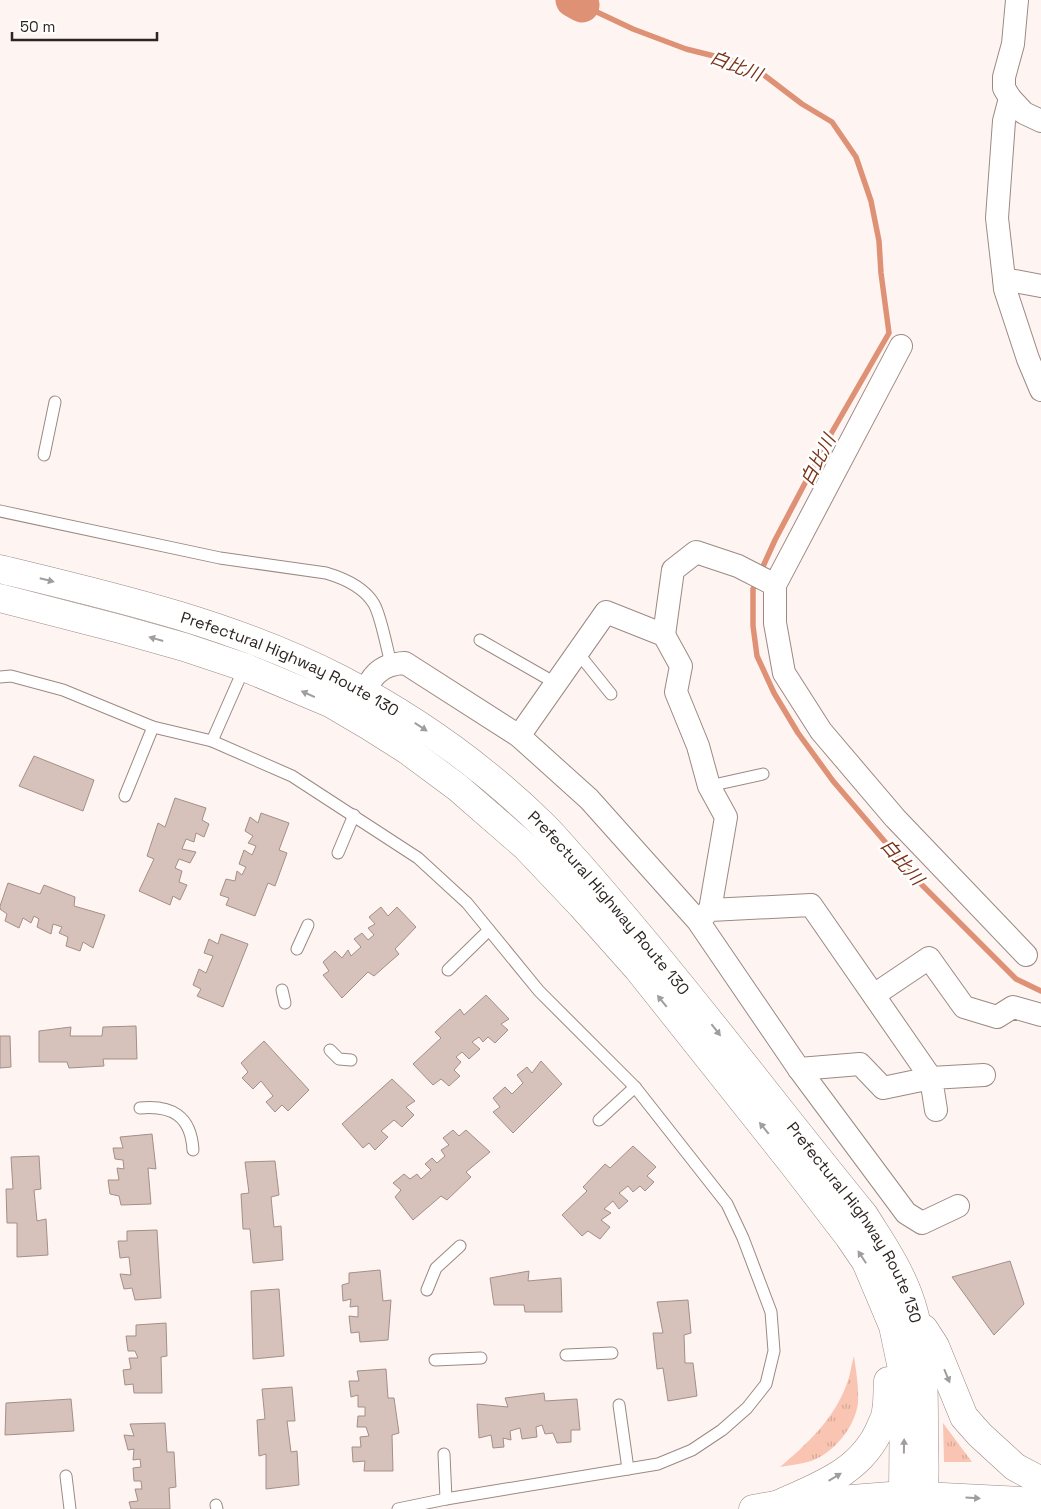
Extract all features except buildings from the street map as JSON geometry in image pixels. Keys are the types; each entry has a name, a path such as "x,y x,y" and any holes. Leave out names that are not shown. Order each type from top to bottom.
{"main road":[{"name":"Prefectural Highway Route 130","path":"0,569 128,600 192,618 407,750 457,787 526,848 581,905 638,970 799,1171 866,1262 893,1326 904,1378 914,1502"},
{"name":"Prefectural Highway Route 130","path":"0,598 130,631 184,647 249,654 320,670 364,692 422,727 475,766 544,826 601,890 683,988 864,1215 903,1281 916,1318 924,1379 914,1502"},
{"path":"764,1507 821,1485 845,1471 869,1449 878,1434 886,1413 888,1370 885,1333 877,1285"},
{"path":"916,1318 935,1346 964,1417 980,1435 1015,1467 1041,1481"},
{"path":"764,1507 914,1502 1041,1502"}],"street":[{"path":"1017,0 1013,44 1004,78 1004,88 1010,98 1024,113 1041,121"},
{"path":"1010,98 1004,121 997,218 1005,289 1028,359 1041,390"},
{"path":"1004,279 1041,286"},
{"path":"901,346 773,583 775,624 784,673 821,731 895,818 1026,955"},
{"path":"704,915 726,817 709,786 698,746 676,692 681,666 664,635 673,570 696,552 738,566 773,583"},
{"path":"519,736 606,612 664,635"},
{"path":"352,716 376,673 391,664 405,663 519,736 589,799 704,915 799,1069 906,1213 922,1222 958,1206"},
{"path":"704,915 811,905 931,1078 936,1110"},
{"path":"874,995 929,958 964,1007 996,1016 1013,1007 1041,1015"},
{"path":"799,1069 860,1064 883,1088 931,1078 984,1075"}],"lane":[{"path":"44,455 55,402"},
{"path":"0,511 220,558 326,573 342,578 363,591 374,604 391,664"},
{"path":"480,640 556,684"},
{"path":"578,653 610,694"},
{"path":"212,741 249,654"},
{"path":"0,677 11,676 63,690 153,727 212,741 292,776 418,858 467,903 538,991 635,1087 727,1204 743,1238 771,1312 774,1351 766,1384 747,1408 722,1430 692,1450 658,1464 446,1499 398,1509"},
{"path":"125,796 153,727"},
{"path":"709,786 763,774"},
{"path":"338,853 354,815"},
{"path":"297,950 308,925"},
{"path":"448,970 489,930"},
{"path":"282,990 285,1003"},
{"path":"330,1050 339,1058 351,1060"},
{"path":"599,1120 635,1087"},
{"path":"140,1108 154,1107 178,1114 187,1125 192,1138 193,1150"},
{"path":"427,1290 436,1268 460,1246"},
{"path":"566,1355 612,1353"},
{"path":"435,1360 481,1358"},
{"path":"619,1405 628,1469"},
{"path":"444,1454 446,1499"},
{"path":"66,1476 70,1509"}],"green space":[{"path":"854,1356 858,1385 858,1403 853,1421 848,1430 828,1452 820,1457 807,1462 780,1467 827,1421 841,1398"},
{"path":"943,1423 972,1462 944,1462"}],"waterway":[{"name":"白比川","path":"573,0 582,5"},
{"name":"白比川","path":"582,5 633,29 686,49 734,61 764,75 802,104 832,122 856,157 871,201 879,241 889,333 832,432 775,540 760,573"},
{"name":"白比川","path":"757,581 753,589 753,626 757,656 774,693 798,733 833,781 922,885 1016,979 1041,991"}]}
